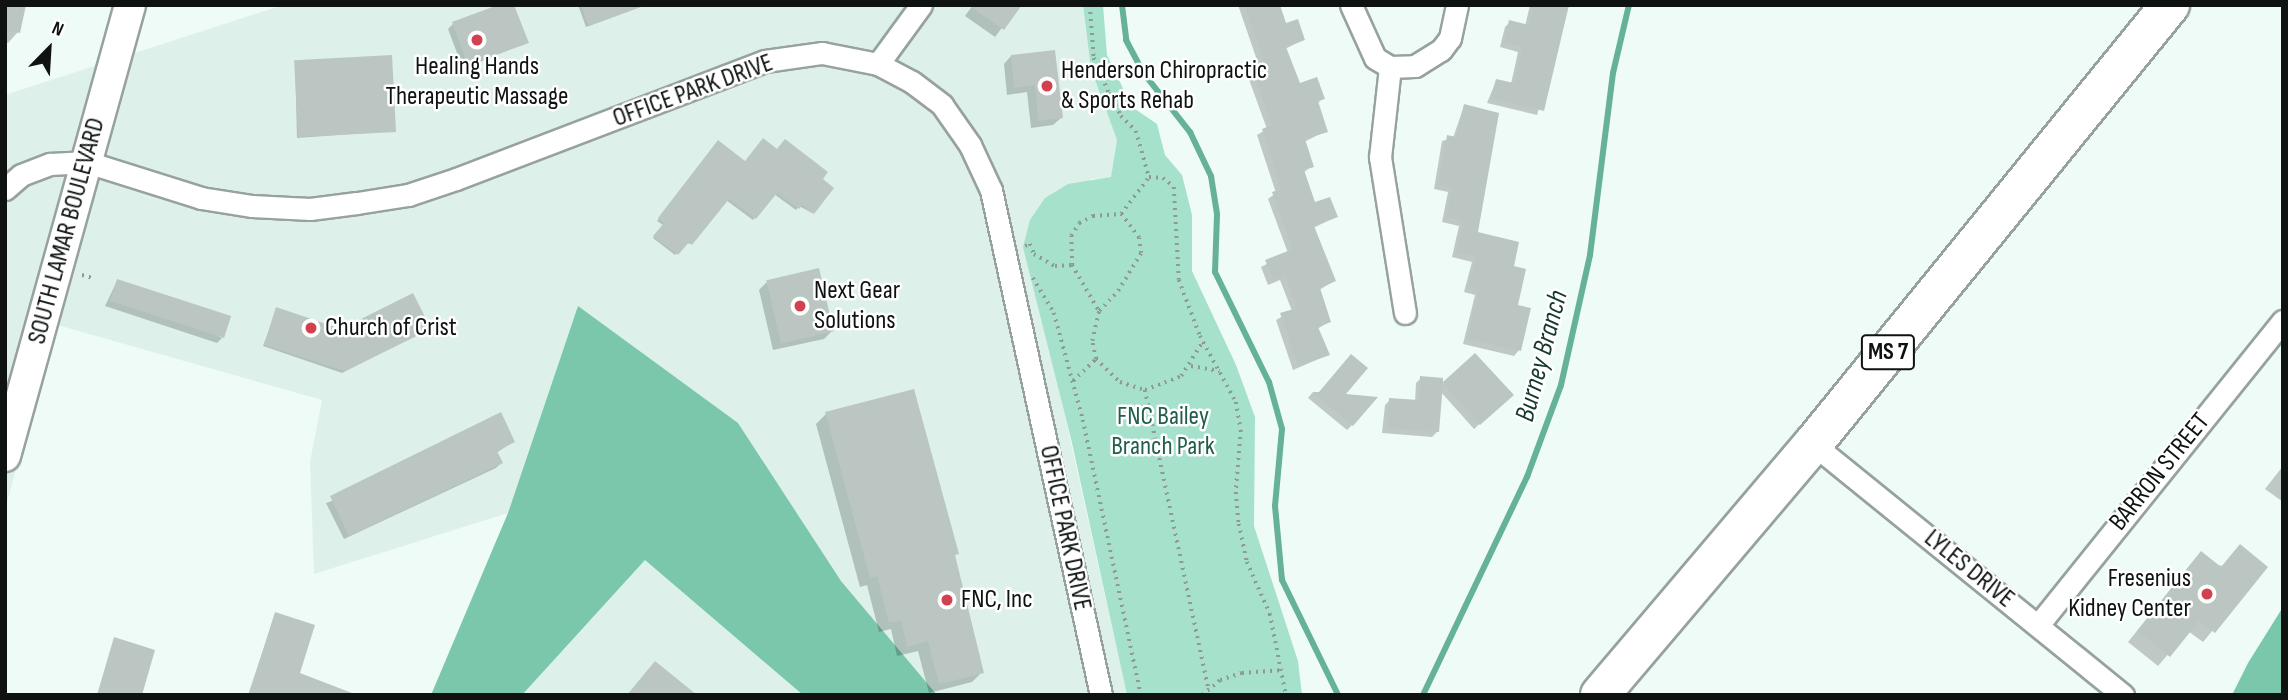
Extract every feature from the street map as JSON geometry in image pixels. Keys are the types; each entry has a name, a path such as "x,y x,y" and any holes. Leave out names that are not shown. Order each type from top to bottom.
{"highway":[{"name":"MS 7","path":"1600,695 1813,444 2170,5"}],"street":[{"name":"SOUTH LAMAR BOULEVARD","path":"5,456 130,5"},
{"path":"878,64 921,5"},
{"path":"1351,5 1374,58 1390,68 1415,66 1441,50 1450,38 1457,5"},
{"name":"OFFICE PARK DRIVE","path":"5,189 21,175 50,163 87,162 201,198 262,208 358,203 408,195 456,179 765,61 821,53 878,64 912,82 942,105 971,145 991,190 1101,695"},
{"path":"1390,68 1380,156 1405,313"},
{"name":"BARRON STREET","path":"2039,624 2283,321"},
{"name":"LYLES DRIVE","path":"1813,444 2039,624 2123,695"}],"path":[{"path":"1090,5 1094,58 1121,116 1136,131 1149,177"},
{"path":"1121,214 1149,177"},
{"path":"1149,177 1163,178 1174,187 1179,280 1203,341 1222,371 1236,402 1241,430 1236,492 1239,524 1247,562 1270,614 1286,695"},
{"path":"1099,311 1072,265 1071,236 1079,223 1093,215 1121,214"},
{"path":"1121,214 1139,238 1141,253 1113,298 1099,311 1092,341 1096,359 1120,382 1145,390 1162,386 1191,366 1203,341"},
{"path":"1026,260 1023,247 1030,244 1042,260 1072,265"},
{"path":"1030,273 1054,313 1072,382 1141,695"},
{"path":"82,275 93,278"},
{"path":"1072,382 1096,359"},
{"path":"1191,366 1222,371"},
{"path":"1145,390 1209,690"},
{"path":"1202,695 1242,673 1283,670"}],"shaded area":[{"path":"283,5 1083,5 1091,69 1117,140 1111,178 1091,179 1055,371 1127,695 937,695 841,581 578,307 508,513 314,574 310,462 322,400 54,324 5,510 5,95"},
{"path":"645,560 803,695 522,695"}],"green space":[{"name":"FNC Bailey Branch Park","path":"1083,5 1103,5 1107,55 1132,107 1157,124 1165,155 1182,175 1192,215 1192,271 1236,365 1255,417 1254,526 1298,661 1302,695 1127,695 1072,443 1023,247 1030,220 1045,198 1068,184 1111,177 1117,140 1091,69"},
{"path":"578,306 738,423 841,581 937,695 803,695 645,560 522,695 431,695 508,513"},
{"path":"2283,607 2283,695 2232,695 2248,663"}],"building":[{"path":"5,5 26,5 20,33 5,30"},
{"path":"498,5 514,5 529,43 468,65 452,22"},
{"path":"581,5 641,5 641,7 589,26"},
{"path":"968,5 1022,5 1004,30"},
{"path":"1244,5 1280,5 1286,23 1298,19 1305,40 1286,47 1300,83 1317,77 1325,99 1318,101 1328,132 1305,139 1314,167 1304,170 1315,202 1330,197 1338,217 1314,226 1336,281 1320,288 1331,322 1318,327 1330,355 1298,366 1280,313 1297,308 1285,276 1274,281 1265,260 1293,249 1272,192 1281,189 1262,129 1272,125 1251,67 1264,62"},
{"path":"1533,5 1569,5 1544,111 1491,98 1496,79 1514,83 1522,47 1504,42 1509,20 1529,25"},
{"name":"Henderson Chiropractic & Sports Rehab","path":"1055,50 1063,118 1038,121 1035,85 1014,88 1011,55"},
{"path":"392,55 396,132 298,137 294,60"},
{"path":"1464,104 1499,113 1478,232 1519,242 1514,266 1526,269 1518,305 1531,308 1521,351 1467,339 1479,290 1468,287 1476,257 1456,252 1463,221 1446,217 1452,188 1438,185 1447,135 1456,137"},
{"path":"763,138 777,149 785,139 828,172 823,179 834,188 814,214 802,205 799,209 777,193 756,219 729,199 692,245 689,242 678,255 653,236 664,223 658,218 718,140 745,161"},
{"name":"Next Gear Solutions","path":"819,268 834,331 781,343 766,280"},
{"path":"117,279 231,316 224,338 110,301"},
{"path":"413,293 431,329 345,371 264,345 276,307 341,329"},
{"path":"1475,353 1514,395 1480,425 1443,383 1439,432 1387,428 1389,398 1419,400 1420,376 1443,378 1443,382"},
{"path":"1351,354 1368,368 1346,394 1378,397 1353,426 1312,392 1319,392"},
{"path":"914,389 959,554 955,555 984,673 939,684 928,641 907,647 901,620 889,623 877,576 870,578 825,412"},
{"path":"501,412 515,442 497,451 503,463 349,536 330,496"},
{"name":"Fresenius Kidney Center","path":"2240,544 2268,567 2215,633 2199,621 2170,657 2137,631 2201,551 2221,567"},
{"path":"275,612 315,625 300,673 357,695 249,695"},
{"path":"114,637 155,650 142,695 97,695"},
{"path":"655,661 697,695 627,695"}],"waterway":[{"path":"1122,5 1126,40 1145,75 1190,132 1211,176 1217,215 1215,272 1269,382 1282,429 1275,506 1282,580 1338,695"},
{"name":"Burney Branch","path":"1423,695 1527,477 1561,385 1590,255 1613,73 1629,5"}],"place":[{"name":"Healing Hands Therapeutic Massage","path":"477,40"},
{"name":"Henderson Chiropractic & Sports Rehab","path":"1047,86"},
{"name":"Next Gear Solutions","path":"800,306"},
{"name":"Church of Crist","path":"311,328"},
{"name":"Fresenius Kidney Center","path":"2207,594"},
{"name":"FNC, Inc","path":"947,600"}]}
